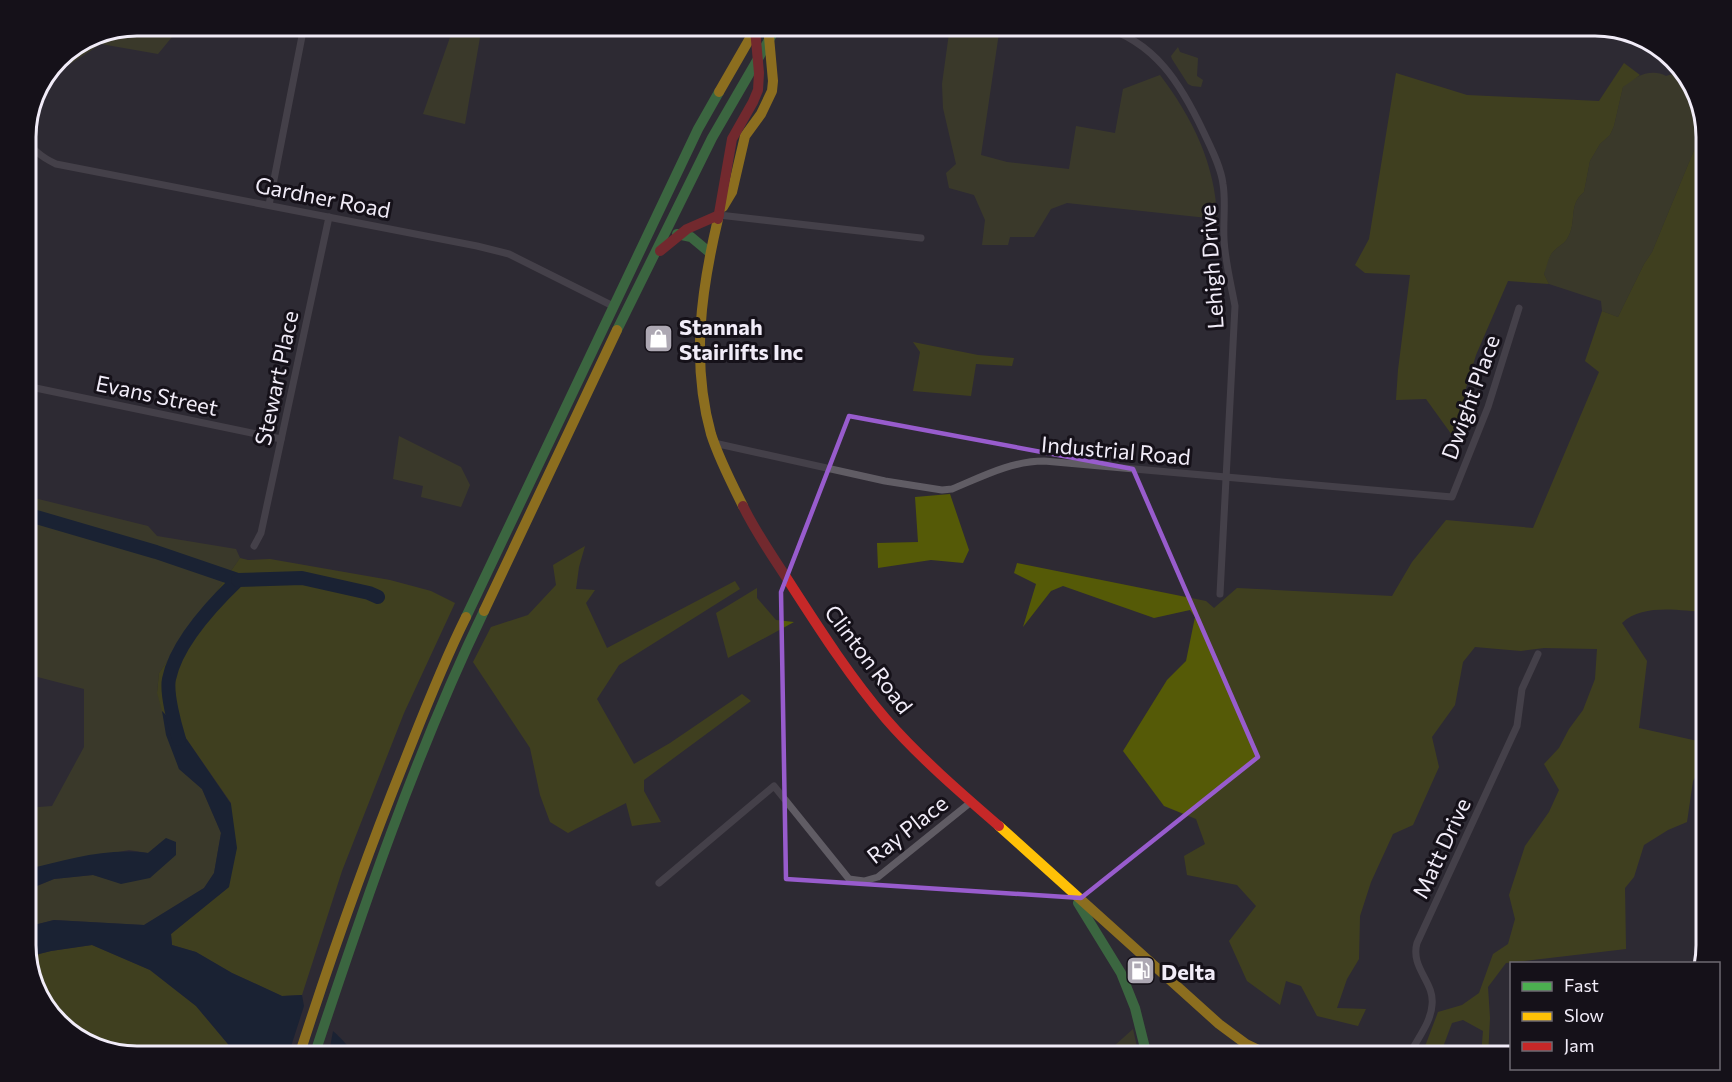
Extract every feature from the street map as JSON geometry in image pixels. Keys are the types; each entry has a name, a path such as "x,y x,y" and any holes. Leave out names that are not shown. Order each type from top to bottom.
{"main road":[{"path":"302,1046 370,848 444,664 698,129 750,36"},
{"path":"719,215 732,139 736,128 755,99 759,87 756,36"},
{"path":"318,1046 366,900 434,722 468,644 638,286 712,138 769,38"},
{"path":"638,286 660,251 677,234 700,220 719,215 732,192 745,136 765,107 772,91 769,38"},
{"name":"Clinton Road","path":"719,215 709,252 701,320 699,369 714,443 732,486 751,522 858,684 887,720 971,802 1219,1024 1250,1046"},
{"path":"677,234 691,237 709,252"},
{"path":"1074,894 1116,962 1135,1008 1144,1046"},
{"path":"1116,962 1115,951 1125,939"}],"street":[{"path":"269,205 302,36"},
{"name":"Lehigh Drive","path":"1124,36 1138,42 1155,56 1178,81 1208,141 1223,182 1223,238 1235,306 1220,594"},
{"name":"Gardner Road","path":"36,150 46,160 56,164 509,254 613,306"},
{"path":"719,215 921,238"},
{"name":"Stewart Place","path":"254,546 261,533 329,217"},
{"name":"Dwight Place","path":"1452,497 1488,406 1519,308"},
{"name":"Evans Street","path":"36,388 281,439"},
{"name":"Industrial Road","path":"714,443 885,482 942,490 952,489 1009,466 1030,461 1452,497"},
{"name":"Matt Drive","path":"1414,1046 1429,1018 1432,1005 1430,990 1415,956 1417,943 1517,726 1522,689 1538,654"},
{"name":"Ray Place","path":"659,883 774,786 849,879 864,881 878,878 971,802"}],"highlighted area":[{"path":"849,416 1133,469 1258,757 1081,898 786,879 781,592"}],"green space":[{"path":"137,36 173,36 158,54 101,44 64,68 86,50 105,41"},
{"path":"450,36 480,36 465,124 423,114"},
{"path":"949,36 999,36 981,155 1007,162 1069,169 1076,126 1115,133 1123,89 1160,75 1172,91 1200,142 1212,180 1217,219 1067,203 1051,209 1034,237 1010,237 1008,245 982,245 985,220 974,195 949,188 946,173 956,164 943,108 942,84"},
{"path":"1178,47 1180,52 1198,58 1197,76 1203,80 1201,87 1188,84 1172,59 1171,56"},
{"path":"1655,73 1666,76 1674,74 1686,92 1694,117 1696,145 1652,252 1618,317 1602,311 1601,301 1549,284 1544,274 1551,254 1566,241 1570,233 1574,209 1584,192 1590,161 1600,144 1610,135 1623,87 1643,74"},
{"path":"399,436 461,467 470,485 461,507 421,497 423,486 393,479"},
{"path":"36,498 148,526 157,536 236,549 240,558 159,673 157,692 179,769 202,789 221,833 214,873 204,888 144,925 54,920 36,924 36,886 54,879 93,875 121,883 166,838 148,853 129,850 36,867 36,807 52,806 84,747 84,689 36,677"},
{"path":"1133,1029 1137,1046 1114,1046"}],"shaded area":[{"path":"1624,63 1640,75 1623,87 1610,135 1600,144 1590,161 1584,192 1574,209 1570,233 1566,241 1551,254 1544,274 1549,284 1508,281 1476,355 1466,388 1457,442 1426,399 1396,400 1410,275 1365,273 1355,265 1369,239 1396,73 1467,95 1599,101"},
{"path":"1696,145 1696,611 1651,610 1622,623 1647,661 1639,728 1696,741 1696,776 1693,781 1687,822 1668,830 1644,845 1634,877 1625,888 1626,949 1506,963 1488,987 1489,1046 1482,1046 1483,1031 1463,1020 1452,1023 1443,1046 1425,1046 1438,1012 1462,1005 1479,993 1493,954 1508,944 1515,919 1509,895 1525,846 1549,812 1559,790 1544,764 1559,748 1583,710 1595,679 1597,649 1544,648 1521,651 1475,647 1463,662 1455,705 1432,737 1439,767 1413,825 1393,834 1371,882 1360,916 1359,959 1347,979 1337,1008 1366,1009 1358,1026 1317,1016 1301,986 1286,981 1280,1005 1247,981 1229,941 1256,906 1237,885 1187,875 1184,856 1205,844 1196,819 1164,806 1123,751 1167,680 1186,661 1195,617 1190,610 1154,618 1063,586 1051,591 1023,627 1036,584 1014,573 1017,563 1206,601 1214,608 1237,588 1392,596 1412,562 1446,520 1533,528 1599,372 1585,361 1602,311 1618,317 1652,252"},
{"path":"913,342 978,355 1014,358 1012,366 976,364 971,396 913,391 920,352"},
{"path":"950,494 969,550 963,563 931,560 878,568 877,543 918,542 915,497"},
{"path":"585,546 576,589 595,590 586,603 607,648 735,581 740,589 619,665 597,699 634,764 670,743 742,694 751,701 644,780 644,791 661,822 632,826 626,803 568,833 550,822 540,795 530,748 473,662 491,627 528,615 556,585 553,565"},
{"path":"240,558 270,559 390,580 431,591 455,603 404,713 342,871 302,995 282,996 232,973 196,952 172,945 171,934 229,887 231,803 181,731 162,711 157,693 159,673"},
{"path":"757,588 757,598 776,620 794,622 728,658 716,613"},
{"path":"92,945 150,970 196,1006 230,1046 137,1046 117,1044 92,1036 61,1012 44,984 36,955"}],"water":[{"path":"162,711 181,731 231,804 237,848 229,887 171,934 172,945 196,952 232,973 282,996 302,995 304,1006 291,1046 230,1046 196,1006 150,970 92,945 36,955 36,924 54,920 144,925 204,888 214,873 221,833 202,789 179,769 166,735"},
{"path":"166,838 176,842 176,855 150,878 121,884 93,875 54,879 36,886 36,867 102,853 148,853"},
{"path":"333,1031 348,1046 330,1046"}],"waterway":[{"path":"36,517 156,552 238,580 197,625 179,652 173,666 168,685 171,709 179,739"},
{"path":"238,580 302,578 378,597"}],"traffic: fast":[{"path":"617,330 712,138 771,36"},
{"path":"466,617 698,129 719,92"},
{"path":"677,234 691,237 709,252"},
{"path":"317,1046 413,775 484,611"},
{"path":"1078,903 1121,973 1135,1008 1144,1046"}],"traffic: slow":[{"path":"719,92 751,36"},
{"path":"723,207 732,192 745,136 761,114 772,91 769,36"},
{"path":"718,219 703,300 701,380 711,434 721,461 743,506"},
{"path":"484,611 617,330"},
{"path":"302,1046 376,833 434,688 466,617"},
{"path":"999,826 1219,1024 1250,1046"}],"traffic: jam":[{"path":"718,219 732,139 758,90 756,36"},
{"path":"660,251 687,229 719,215"},
{"path":"743,506 760,538 815,622 873,703 926,761 999,826"}],"place":[{"name":"Stannah Stairlifts Inc","path":"658,339"},
{"name":"Delta","path":"1140,971"}]}
